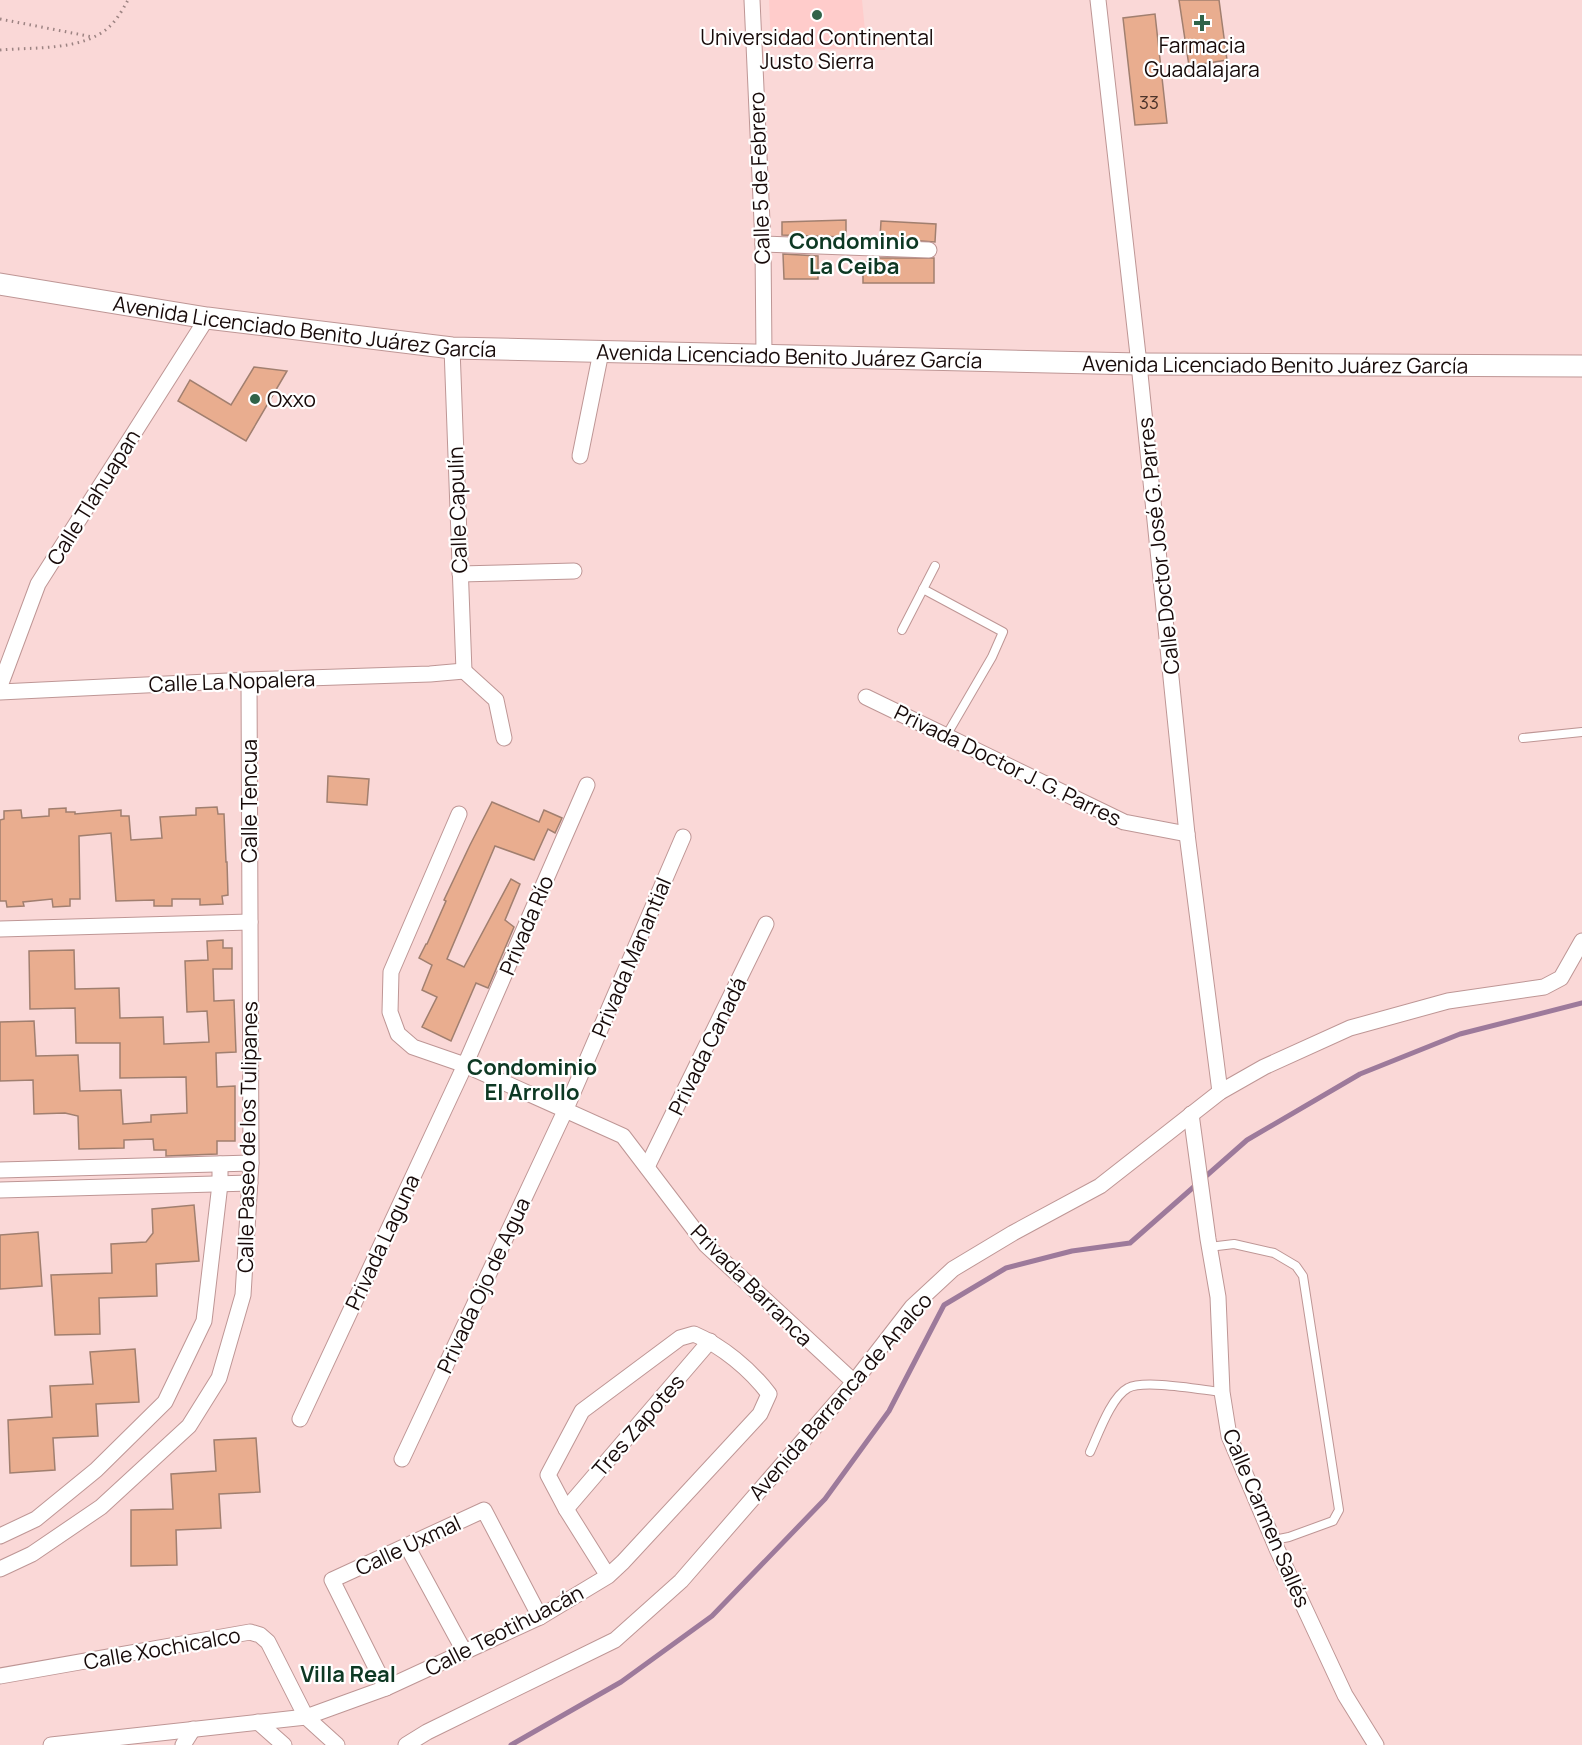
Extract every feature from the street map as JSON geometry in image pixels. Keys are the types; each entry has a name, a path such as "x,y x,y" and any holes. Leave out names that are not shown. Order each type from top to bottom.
{"main road":[{"name":"Avenida Licenciado Benito Juárez García","path":"0,284 207,318 452,348 1139,364 1582,366"}],"street":[{"name":"Calle 5 de Febrero","path":"752,0 763,244 764,356"},
{"name":"Calle Doctor José G. Parres","path":"1098,0 1139,364 1187,834 1220,1092"},
{"path":"763,244 928,250"},
{"name":"Calle Tlahuapan","path":"0,686 38,584 207,318"},
{"name":"Calle Capulín","path":"452,348 464,671"},
{"path":"580,456 601,352"},
{"path":"460,574 574,571"},
{"path":"464,671 496,700 504,738"},
{"name":"Calle La Nopalera","path":"0,692 464,671"},
{"name":"Calle Tencua","path":"249,680 250,922"},
{"name":"Privada Doctor J. G. Parres","path":"866,697 1124,822 1187,834"},
{"name":"Privada Río","path":"465,1065 586,785"},
{"name":"Privada Barranca","path":"459,814 391,972 390,1012 398,1034 413,1047 465,1065 623,1136 706,1245 854,1382"},
{"name":"Privada Manantial","path":"564,1111 683,837"},
{"path":"0,929 250,922"},
{"name":"Calle Paseo de los Tulipanes","path":"0,1569 32,1554 101,1507 189,1426 219,1378 243,1295 251,1163 250,922"},
{"name":"Privada Canadá","path":"647,1167 766,924"},
{"name":"Avenida Barranca de Analco","path":"406,1745 427,1732 615,1640 681,1581 854,1382 912,1307 953,1269 1013,1233 1100,1186 1220,1092 1264,1066 1350,1028 1448,1001 1544,987 1561,978 1582,941"},
{"name":"Privada Laguna","path":"300,1419 465,1065"},
{"name":"Privada Ojo de Agua","path":"402,1459 564,1111"},
{"name":"Calle Carmen Sallés","path":"1191,1114 1218,1297 1222,1392 1229,1436 1275,1544 1345,1695 1376,1745"},
{"path":"0,1170 251,1163"},
{"name":"Calle Paseo de los Tulipanes","path":"0,1536 36,1519 96,1470 165,1402 204,1321 220,1184 220,1164"},
{"path":"0,1190 250,1183"},
{"path":"608,1576 566,1509 549,1475 582,1411 680,1338 694,1334 710,1341"},
{"name":"Calle Teotihuacán","path":"53,1745 134,1740 193,1729 306,1717 386,1688 540,1617 608,1576 760,1413 769,1394 757,1379 710,1341"},
{"name":"Tres Zapotes","path":"566,1509 710,1341"},
{"name":"Calle Uxmal","path":"386,1688 332,1580 484,1510 540,1617"},
{"path":"407,1546 464,1651"},
{"name":"Calle Xochicalco","path":"0,1676 250,1632 260,1635 268,1642 306,1717 337,1745"},
{"path":"258,1722 280,1744"},
{"path":"183,1745 193,1729"}],"lane":[{"path":"903,630 936,566"},
{"path":"923,589 1003,632 992,657 946,736"},
{"path":"1523,738 1582,732"},
{"path":"1209,1243 1234,1244 1274,1253 1296,1266 1303,1276 1339,1510 1333,1521 1275,1544"},
{"path":"1090,1452 1109,1410 1128,1388 1144,1383 1222,1392"}],"path":[{"path":"0,50 80,44 110,27 128,0"},
{"path":"0,20 94,38"}],"shaded area":[{"name":"Universidad Continental Justo Sierra","path":"769,0 862,0 865,31 884,33 885,50 771,48"}],"building":[{"path":"1179,0 1219,0 1227,60 1189,66"},
{"path":"1155,14 1167,123 1135,125 1123,18"},
{"path":"846,220 846,237 782,235 782,222"},
{"path":"881,221 936,224 935,242 880,238"},
{"path":"783,254 818,256 818,279 784,279"},
{"path":"879,258 934,258 934,283 863,283 863,262 878,263"},
{"path":"254,367 287,371 246,441 178,401 190,380 231,405"},
{"path":"328,776 369,779 367,805 327,802"},
{"path":"492,802 539,822 544,810 562,818 555,833 548,829 534,860 495,846 447,959 464,967 511,879 520,884 505,920 514,927 488,988 476,983 451,1041 422,1027 437,997 422,990 432,965 419,958 446,901 444,900"},
{"path":"217,807 218,814 224,814 227,862 228,895 222,896 223,904 200,905 200,899 172,899 172,906 154,906 154,900 116,901 111,833 79,836 80,899 70,899 70,906 53,907 52,899 23,902 24,906 7,907 6,901 0,901 0,820 4,819 4,811 21,810 22,818 49,816 49,809 66,808 66,812 75,812 75,814 121,810 121,816 129,816 131,840 162,838 160,817 196,815 196,808"},
{"path":"223,940 223,948 232,948 232,969 213,969 214,1001 234,1000 236,1052 216,1053 217,1087 235,1086 235,1141 217,1141 217,1154 166,1156 166,1150 154,1150 153,1139 124,1140 124,1148 79,1149 78,1116 65,1113 34,1114 33,1080 0,1081 0,1022 34,1021 36,1056 78,1055 80,1091 121,1090 123,1124 151,1122 151,1115 187,1113 186,1077 120,1078 120,1043 76,1043 75,1008 30,1009 29,951 74,950 75,989 119,988 120,1018 163,1017 164,1044 209,1042 207,1011 187,1012 185,961 208,960 207,941"},
{"path":"194,1205 199,1261 156,1264 157,1296 99,1298 100,1334 55,1335 51,1275 112,1273 111,1244 146,1242 153,1233 152,1209"},
{"path":"38,1232 42,1286 0,1289 0,1235"},
{"path":"135,1349 139,1402 96,1404 98,1436 53,1438 55,1470 10,1473 8,1420 52,1417 50,1386 93,1384 90,1352"},
{"path":"256,1438 260,1492 219,1494 221,1528 176,1530 177,1565 131,1566 131,1510 173,1509 171,1474 216,1471 214,1440"}],"waterway":[{"path":"511,1745 621,1682 712,1616 825,1499 889,1411 944,1305 1006,1268 1072,1251 1130,1243 1247,1140 1360,1074 1460,1034 1582,1003"}],"place":[{"name":"Universidad Continental Justo Sierra","path":"817,15"},
{"name":"Farmacia Guadalajara","path":"1202,23"},
{"name":"Oxxo","path":"255,399"}],"district":[{"name":"Condominio La Ceiba","path":"854,254"},
{"name":"Condominio El Arrollo","path":"532,1080"},
{"name":"Villa Real","path":"348,1674"}]}
